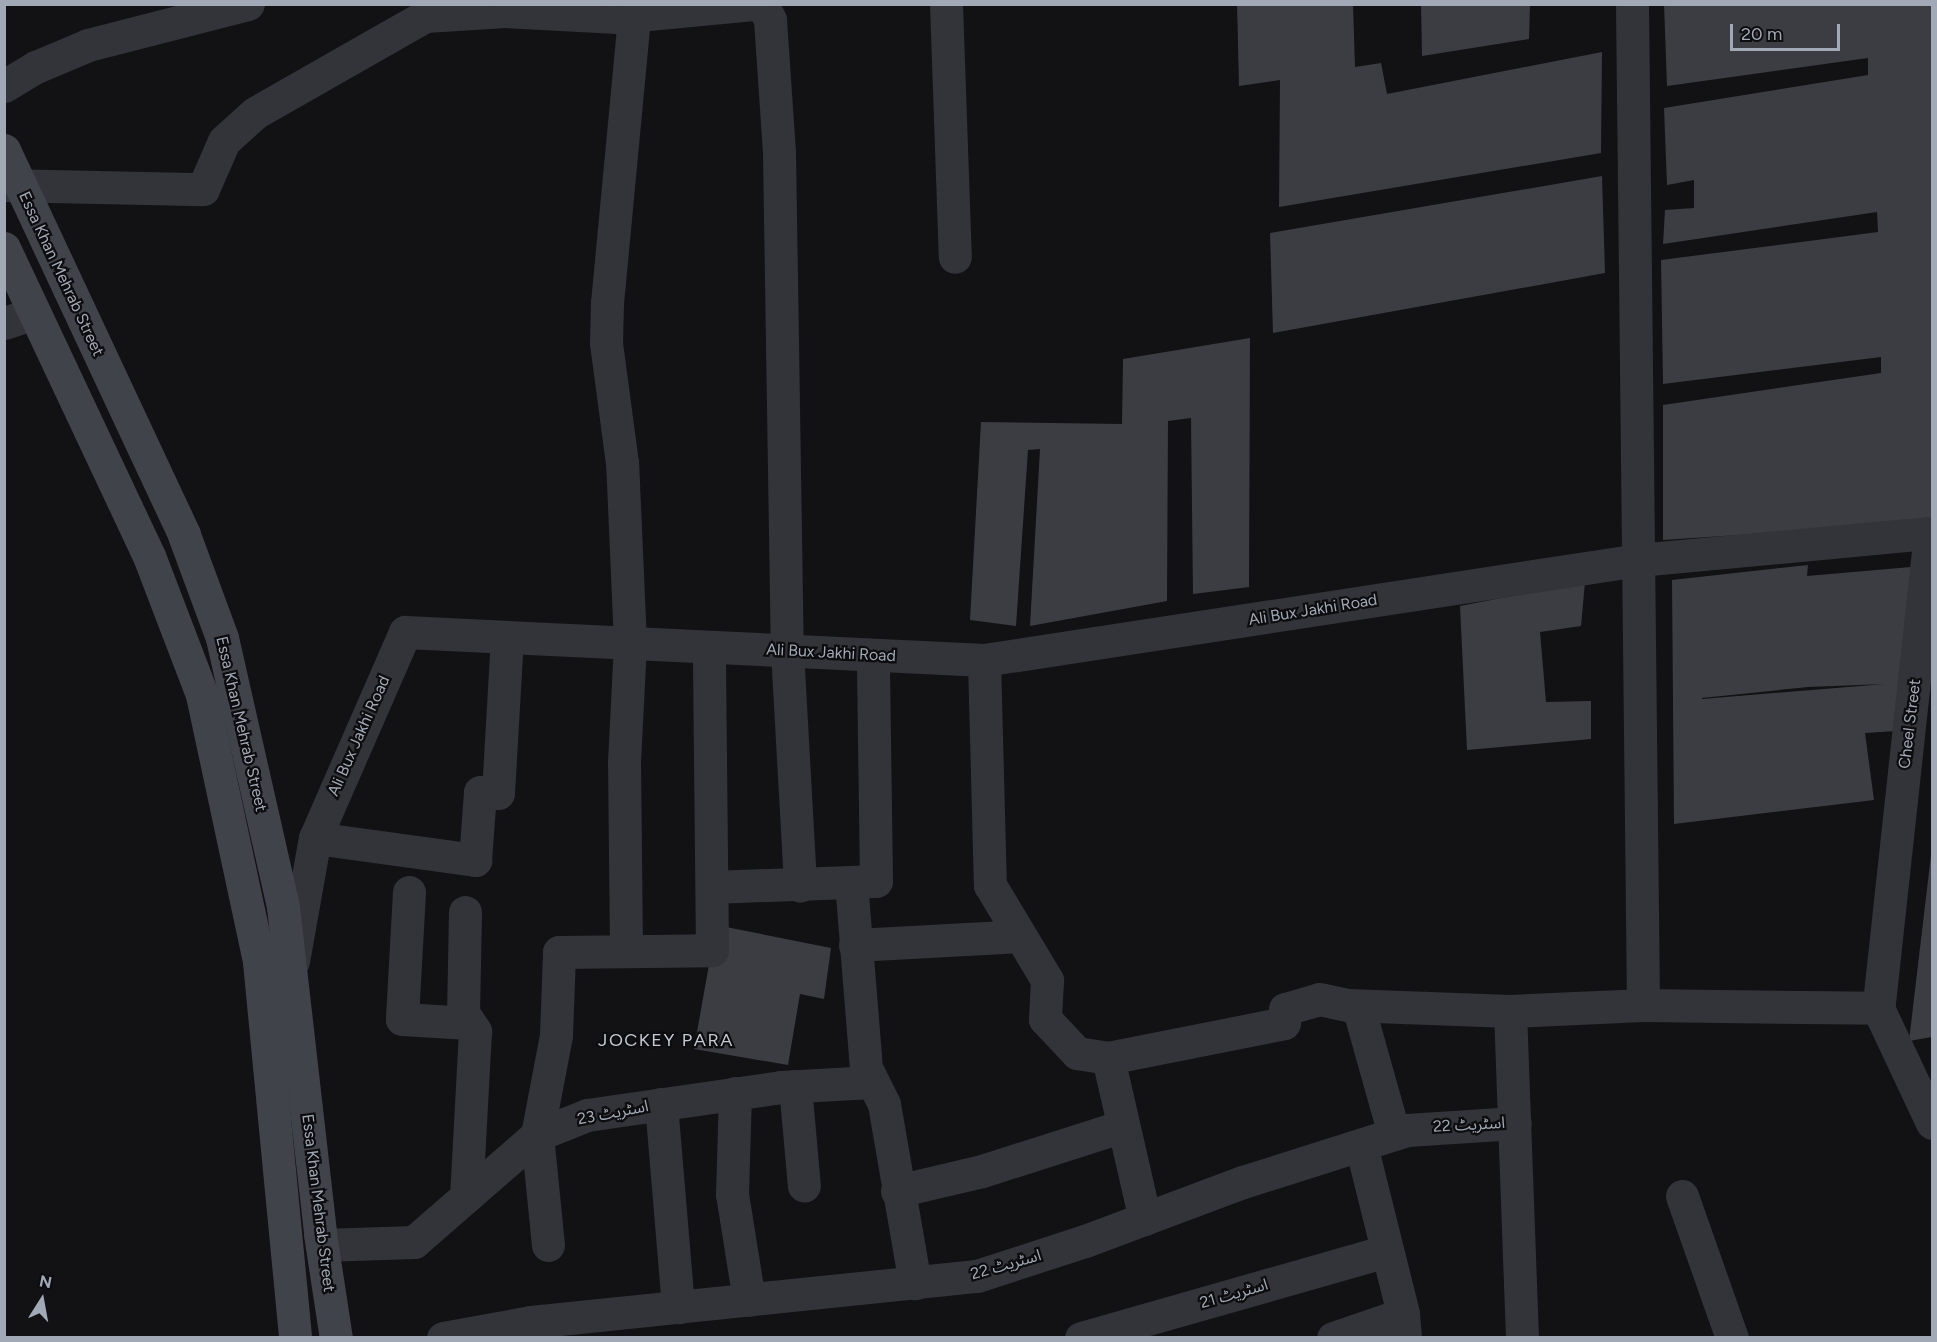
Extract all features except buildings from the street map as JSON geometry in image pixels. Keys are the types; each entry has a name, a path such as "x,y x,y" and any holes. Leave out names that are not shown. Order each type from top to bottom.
{"main road":[{"name":"Essa Khan Mehrab Street","path":"4,150 13,186 183,535 209,601 237,703 283,907 276,971 295,1338"},
{"name":"Essa Khan Mehrab Street","path":"4,249 19,318 162,585 202,695 276,971 336,1338"}],"street":[{"path":"4,86 36,67 88,45 248,4"},
{"path":"13,186 203,189 224,141 255,113 426,10 506,8 624,12 755,4"},
{"path":"762,4 770,20 779,152 787,651 800,886"},
{"path":"946,4 955,257"},
{"path":"1632,4 1643,1005"},
{"path":"624,12 606,343 622,463 630,643 624,762 626,950"},
{"name":"Cheel Street","path":"1638,560 1930,533 1927,628 1878,1008"},
{"name":"Ali Bux Jakhi Road","path":"276,971 315,838 405,632 984,660 1638,560"},
{"path":"315,838 475,860 480,792 498,793 507,637"},
{"path":"548,1245 537,1135 556,1035 559,952 712,950 709,647"},
{"path":"712,887 800,886 876,881 873,655"},
{"path":"984,660 990,885 1047,980 1045,1019 1077,1053 1108,1058 1284,1023 1285,1009 1319,999 1358,1006 1510,1011 1643,1005 1878,1008 1932,1123"},
{"path":"851,882 866,1068 884,1104 897,1191 915,1283"},
{"path":"409,892 402,1018 470,1023"},
{"path":"465,912 463,1012 475,1032 466,1197"},
{"path":"855,945 1020,936"},
{"path":"1358,1006 1394,1134"},
{"path":"1510,1011 1522,1338"},
{"path":"1108,1058 1145,1219"},
{"name":"اسٹریٹ 23","path":"322,1245 414,1242 537,1135 587,1115 795,1086 873,1082"},
{"path":"795,1086 804,1186"},
{"path":"735,1093 732,1194 749,1300"},
{"path":"661,1104 678,1307"},
{"name":"اسٹریٹ 22","path":"443,1338 531,1322 977,1276 1145,1219 1243,1182 1394,1134 1515,1114"},
{"path":"897,1191 982,1171 1122,1126"},
{"path":"1333,1338 1404,1326 1361,1144"},
{"path":"1682,1196 1732,1338"},
{"name":"اسٹریٹ 21","path":"1081,1338 1387,1251"}],"district":[{"name":"JOCKEY PARA","path":"666,1040"}]}
